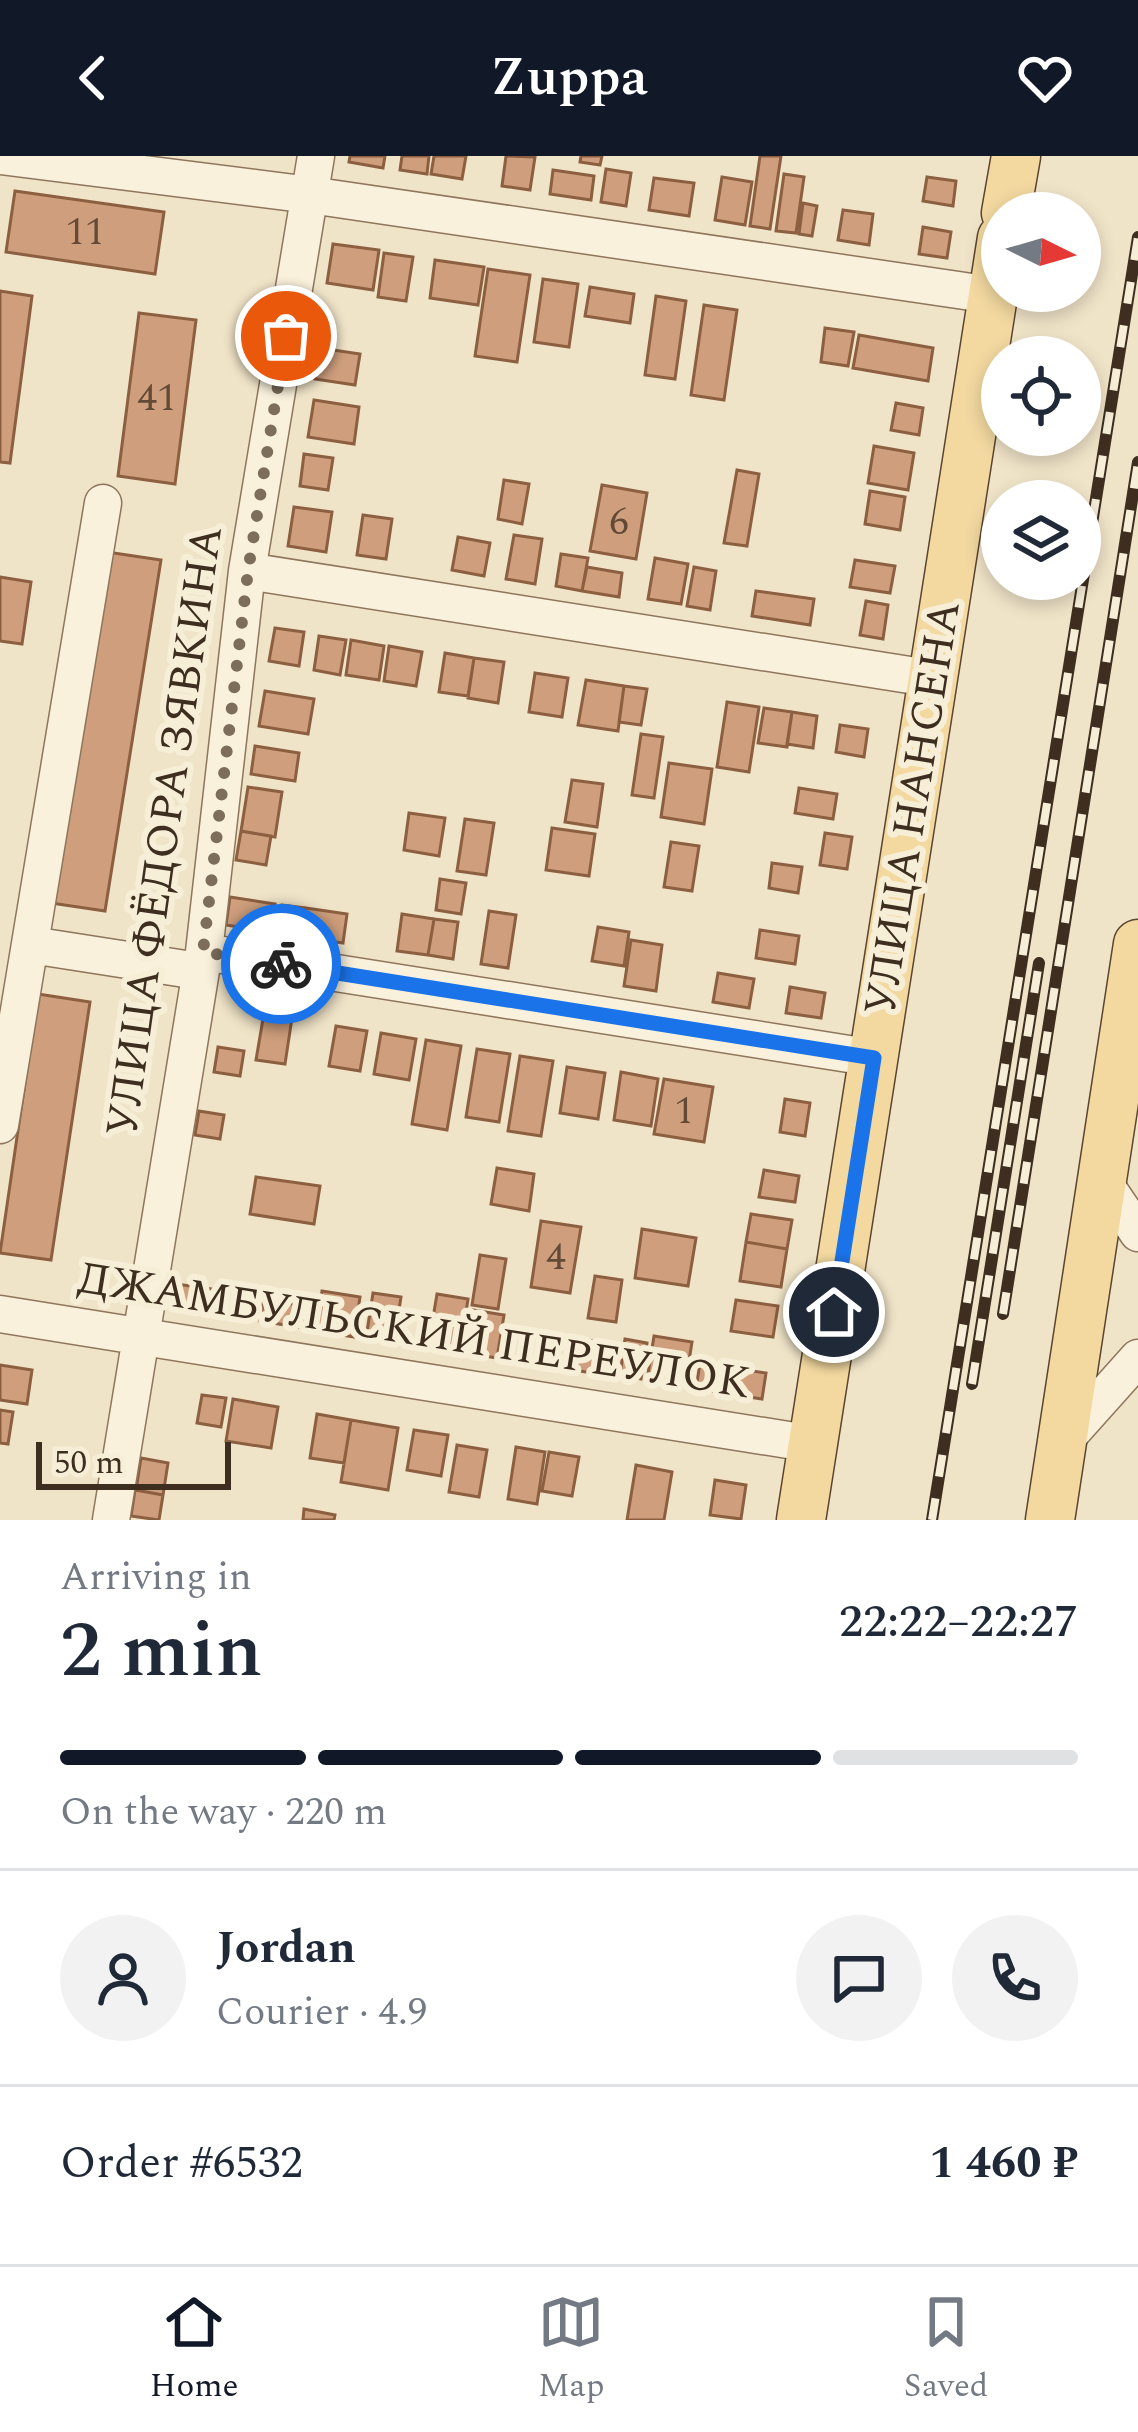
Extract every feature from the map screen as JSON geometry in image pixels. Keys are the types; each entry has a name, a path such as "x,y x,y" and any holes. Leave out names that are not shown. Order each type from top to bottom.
{"main road":[{"path":"1010,192 1016,156"},
{"name":"УЛИЦА НАНСЕНА","path":"801,1520 989,312"},
{"path":"1050,1520 1062,1443 1120,1183 1138,944"}],"street":[{"path":"10,156 162,166 310,195 981,293"},
{"name":"УЛИЦА ФЁДОРА ЗЯВКИНА","path":"111,1520 201,961 248,571 316,156"},
{"path":"0,1125 103,503"},
{"path":"248,571 934,680"},
{"path":"31,945 201,961 874,1058"},
{"path":"1120,1183 1138,1232"},
{"name":"ДЖАМБУЛЬСКИЙ ПЕРЕУЛОК","path":"0,1314 813,1444"},
{"path":"1062,1443 1138,1358"}],"building":[{"path":"350,156 385,156 383,168 349,162"},
{"path":"402,156 429,156 427,174 400,170"},
{"path":"434,156 466,156 462,179 431,174"},
{"path":"506,156 535,157 530,190 502,186"},
{"path":"581,156 602,156 600,165 580,162"},
{"path":"760,156 781,156 770,229 750,226"},
{"path":"606,169 631,173 626,206 601,202"},
{"path":"553,170 594,176 591,200 550,194"},
{"path":"784,174 804,177 796,233 776,231"},
{"path":"722,177 752,182 745,225 715,220"},
{"path":"927,177 956,181 953,206 923,201"},
{"path":"654,178 694,183 689,216 649,210"},
{"path":"15,191 164,212 155,274 6,252"},
{"path":"803,203 817,206 812,236 799,234"},
{"path":"843,210 873,214 869,245 838,240"},
{"path":"923,227 951,232 947,258 919,254"},
{"path":"333,244 379,250 373,290 327,283"},
{"path":"384,253 413,257 406,301 378,297"},
{"path":"435,260 484,267 478,305 430,298"},
{"path":"488,269 530,275 517,362 475,356"},
{"path":"543,279 578,284 569,347 534,342"},
{"path":"590,287 634,294 630,323 585,316"},
{"path":"0,291 32,296 10,463 0,462"},
{"path":"656,296 686,301 675,379 645,375"},
{"path":"704,305 737,310 724,400 691,395"},
{"path":"139,313 196,320 175,484 118,476"},
{"path":"825,328 854,332 848,366 821,362"},
{"path":"859,335 933,348 928,381 853,368"},
{"path":"320,348 360,354 355,385 315,379"},
{"path":"314,400 359,407 354,444 308,437"},
{"path":"896,403 923,408 919,435 891,430"},
{"path":"874,446 914,453 908,490 868,483"},
{"path":"304,454 333,458 328,490 300,486"},
{"path":"737,470 759,474 747,546 724,543"},
{"path":"504,480 529,484 522,524 498,519"},
{"path":"602,485 647,493 636,559 590,551"},
{"path":"870,491 905,497 900,530 865,524"},
{"path":"294,507 332,512 326,552 288,546"},
{"path":"363,515 392,519 386,559 357,555"},
{"path":"514,535 542,539 535,584 506,579"},
{"path":"458,537 490,543 484,576 452,570"},
{"path":"107,552 161,560 105,911 51,903"},
{"path":"561,554 588,558 582,591 556,586"},
{"path":"655,558 688,564 681,604 648,599"},
{"path":"855,560 895,566 890,593 850,587"},
{"path":"587,567 622,573 619,597 582,591"},
{"path":"694,567 716,571 710,610 687,606"},
{"path":"0,577 31,582 22,644 0,641"},
{"path":"756,591 814,599 810,625 752,616"},
{"path":"866,601 888,605 883,639 860,635"},
{"path":"275,628 304,632 299,666 269,661"},
{"path":"319,636 346,640 340,675 314,670"},
{"path":"351,640 384,646 379,680 346,675"},
{"path":"389,646 422,652 416,686 384,681"},
{"path":"445,653 474,658 468,696 439,692"},
{"path":"474,658 504,662 498,703 468,698"},
{"path":"535,673 568,678 562,717 529,712"},
{"path":"586,680 624,686 618,731 578,725"},
{"path":"624,686 647,689 641,725 619,722"},
{"path":"265,691 314,699 308,734 259,726"},
{"path":"727,702 759,707 749,772 717,767"},
{"path":"764,708 792,712 787,747 758,743"},
{"path":"792,712 817,716 813,748 787,744"},
{"path":"840,725 868,729 864,757 836,752"},
{"path":"641,734 663,737 654,798 632,795"},
{"path":"255,746 299,753 295,781 251,774"},
{"path":"669,763 712,769 704,824 661,817"},
{"path":"572,780 603,784 597,827 565,822"},
{"path":"248,787 282,792 275,837 241,831"},
{"path":"799,788 837,794 833,819 795,813"},
{"path":"409,813 445,818 439,856 404,850"},
{"path":"465,819 494,823 486,875 457,871"},
{"path":"552,828 595,834 589,876 546,870"},
{"path":"241,831 271,836 266,865 236,860"},
{"path":"825,833 852,837 847,869 820,865"},
{"path":"671,842 699,846 692,891 664,887"},
{"path":"772,863 802,867 798,893 769,888"},
{"path":"440,879 466,883 461,914 436,910"},
{"path":"230,897 275,904 271,932 226,925"},
{"path":"282,905 306,908 302,937 278,933"},
{"path":"306,908 347,914 343,943 302,937"},
{"path":"489,911 516,915 508,968 481,964"},
{"path":"402,914 434,919 428,955 397,951"},
{"path":"434,919 458,922 453,959 428,955"},
{"path":"598,927 629,932 624,966 592,961"},
{"path":"760,930 799,936 795,964 756,958"},
{"path":"631,940 662,945 656,991 624,986"},
{"path":"718,973 754,979 749,1008 713,1002"},
{"path":"790,987 825,993 821,1018 786,1013"},
{"path":"38,994 90,1002 51,1260 0,1253"},
{"path":"264,1013 292,1018 285,1064 256,1060"},
{"path":"336,1026 367,1031 360,1071 329,1066"},
{"path":"381,1033 416,1039 409,1080 374,1074"},
{"path":"426,1040 461,1046 447,1130 412,1124"},
{"path":"218,1047 244,1051 240,1076 214,1072"},
{"path":"477,1049 510,1054 499,1122 466,1117"},
{"path":"520,1056 553,1061 541,1136 508,1131"},
{"path":"567,1067 605,1073 598,1119 560,1113"},
{"path":"621,1072 658,1079 651,1126 614,1120"},
{"path":"664,1079 713,1087 704,1142 654,1134"},
{"path":"785,1099 810,1103 805,1136 780,1132"},
{"path":"199,1111 224,1115 220,1139 195,1135"},
{"path":"497,1168 534,1174 529,1211 491,1204"},
{"path":"764,1170 799,1176 795,1202 759,1197"},
{"path":"256,1177 320,1186 314,1224 250,1214"},
{"path":"751,1214 792,1220 787,1249 746,1242"},
{"path":"541,1221 581,1227 570,1293 531,1287"},
{"path":"642,1229 696,1238 688,1286 635,1278"},
{"path":"746,1242 787,1249 781,1287 740,1281"},
{"path":"480,1255 506,1259 498,1309 472,1305"},
{"path":"595,1276 622,1280 616,1322 588,1318"},
{"path":"169,1283 219,1290 216,1314 165,1306"},
{"path":"322,1291 360,1297 354,1337 316,1331"},
{"path":"373,1293 401,1297 394,1342 366,1338"},
{"path":"437,1294 468,1299 460,1353 428,1348"},
{"path":"264,1300 314,1307 310,1329 260,1321"},
{"path":"736,1300 778,1306 773,1337 731,1331"},
{"path":"473,1310 504,1315 497,1358 466,1353"},
{"path":"654,1336 692,1342 685,1386 647,1380"},
{"path":"573,1338 603,1342 598,1374 568,1369"},
{"path":"625,1339 647,1343 641,1379 620,1375"},
{"path":"700,1363 766,1373 762,1399 696,1389"},
{"path":"0,1365 32,1370 27,1404 0,1400"},
{"path":"202,1395 226,1398 221,1427 197,1423"},
{"path":"233,1399 278,1407 271,1448 226,1441"},
{"path":"0,1410 13,1412 8,1444 0,1443"},
{"path":"317,1414 351,1420 344,1463 310,1458"},
{"path":"351,1420 398,1428 388,1490 341,1482"},
{"path":"414,1430 448,1435 441,1476 407,1470"},
{"path":"457,1445 487,1450 479,1497 449,1492"},
{"path":"516,1447 545,1452 537,1504 508,1499"},
{"path":"549,1452 579,1457 572,1496 542,1491"},
{"path":"141,1458 168,1463 163,1495 136,1490"},
{"path":"636,1465 672,1472 664,1520 627,1520"},
{"path":"715,1480 746,1485 741,1519 710,1515"},
{"path":"135,1490 163,1495 159,1520 131,1516"},
{"path":"304,1509 335,1515 334,1520 303,1520"}],"railway":[{"path":"932,1520 1138,237"},
{"path":"1003,1314 1138,462"},
{"path":"972,1384 1039,963"}],"way so far":[{"path":"281,964 203,952 248,571 286,336"}],"route":[{"path":"281,964 874,1058 834,1312"}]}
